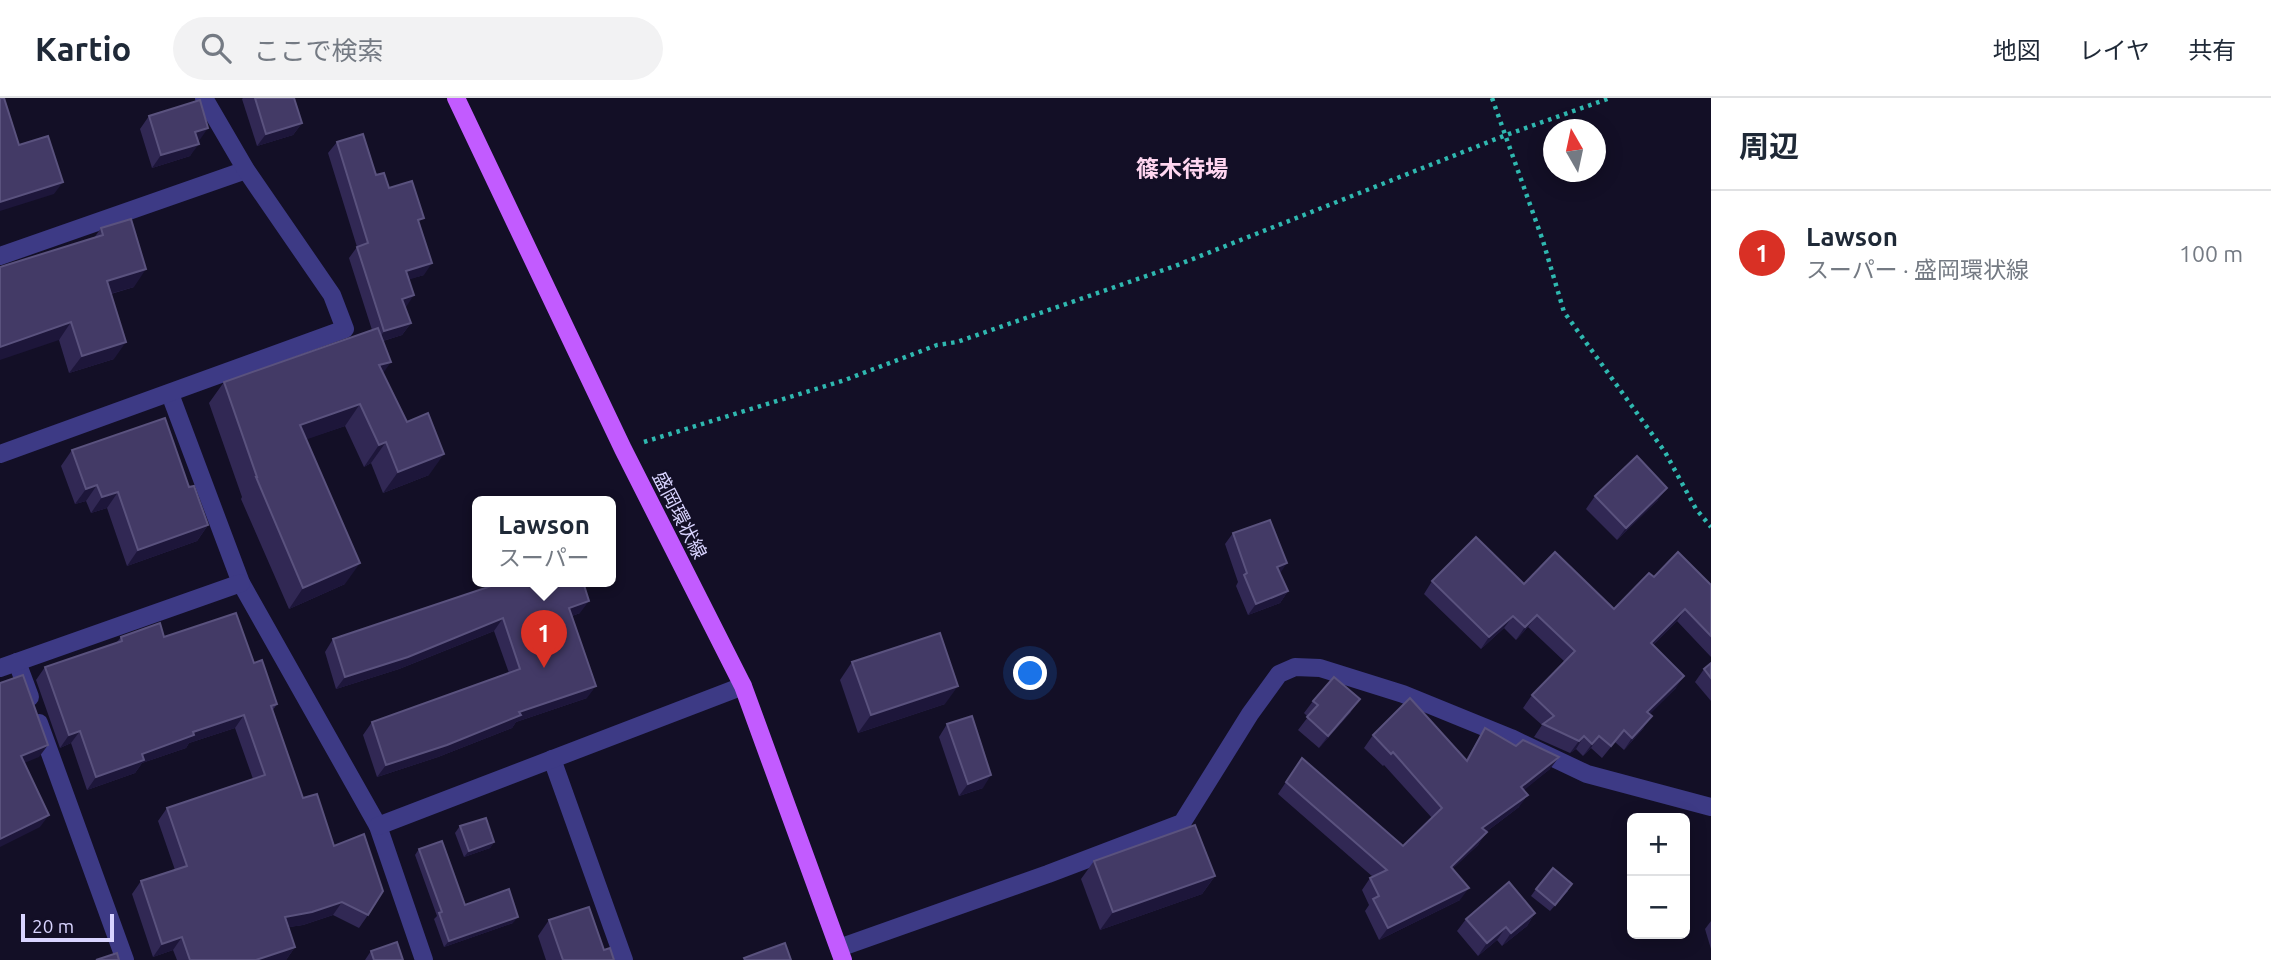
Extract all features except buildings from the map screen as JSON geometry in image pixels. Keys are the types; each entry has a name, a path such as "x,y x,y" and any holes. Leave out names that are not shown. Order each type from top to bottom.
{"main road":[{"name":"盛岡環状線","path":"456,98 623,449 743,686 841,954"}],"street":[{"path":"0,454 345,329 332,295 246,170 204,98"},
{"path":"0,256 246,170"},
{"path":"170,394 241,583 378,826 424,960"},
{"path":"125,960 8,665 241,583"},
{"path":"841,954 1182,823 1250,714 1279,674 1295,667 1320,668 1403,694 1511,738 1587,774 1711,807"},
{"path":"378,826 743,686"},
{"path":"552,759 624,960"}],"path":[{"path":"1492,98 1543,240 1564,312 1665,452 1696,509 1711,527"},
{"path":"623,449 845,380 937,345 957,342 1175,266 1506,135 1610,98"}],"place":[{"name":"Lawson","path":"544,668"}],"district":[{"name":"篠木待場","path":"1182,168"}]}
